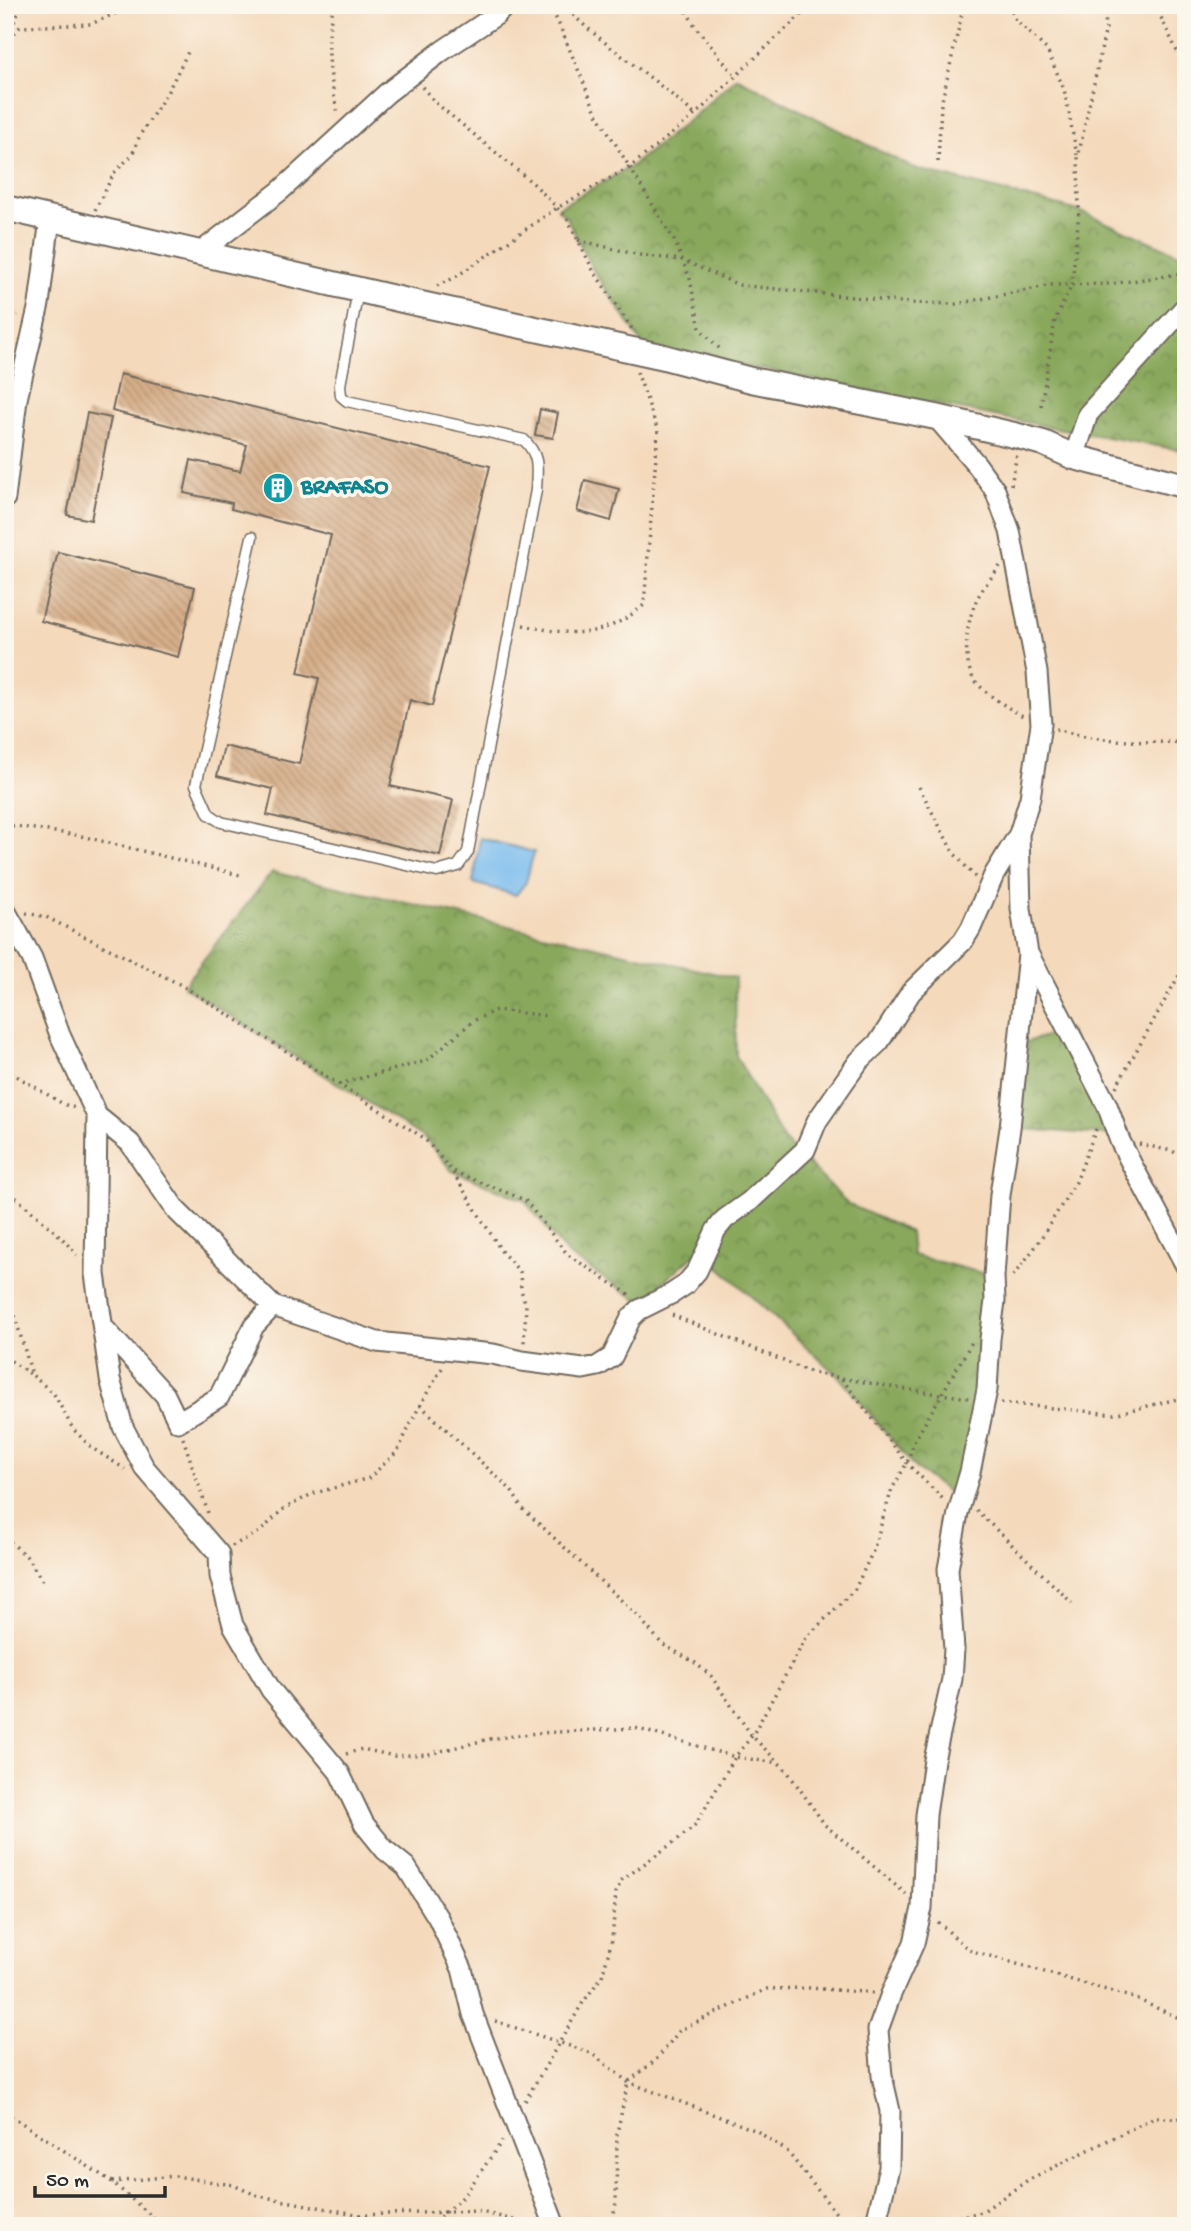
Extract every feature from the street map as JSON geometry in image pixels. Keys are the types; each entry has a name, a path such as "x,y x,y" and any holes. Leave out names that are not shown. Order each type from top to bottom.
{"street":[{"path":"198,254 280,191 387,93 506,5"},
{"path":"5,208 407,301 633,342 751,380 936,417 1043,443 1074,457 1186,486"},
{"path":"5,498 17,399 39,304 50,219"},
{"path":"1074,457 1088,414 1186,306"},
{"path":"875,2226 889,2168 890,2111 882,2076 878,2030 914,1943 922,1908 926,1815 933,1760 952,1679 954,1649 948,1569 960,1505 986,1401 989,1339 995,1301 994,1276 1000,1195 1010,1128 1028,954 1021,909 1019,834 1030,798 1041,724 1037,672 1010,531 995,490 936,417"},
{"path":"97,1116 130,1143 176,1210 273,1306 377,1342 493,1354 522,1361 583,1369 598,1366 612,1357 631,1318 647,1304 685,1285 697,1271 716,1230 725,1219 806,1150 817,1121 859,1061 879,1042 912,992 963,941 982,905 986,889 1019,834"},
{"path":"6,911 32,958 60,1035 97,1116 95,1274 110,1380 123,1427 144,1467 219,1553 220,1576 233,1625 271,1690 339,1772 364,1824 385,1850 406,1867 438,1918 462,1969 472,2014 555,2226"},
{"path":"1028,954 1107,1105 1120,1141 1186,1266"},
{"path":"103,1327 165,1395 178,1422 219,1397 254,1326 273,1306"}],"lane":[{"path":"252,537 196,785 209,814 221,822 437,872 458,866 468,852 536,489 537,462 532,449 524,440 347,401 341,396 340,385 359,290"}],"path":[{"path":"5,42 22,5"},
{"path":"5,42 20,27 91,24 135,5"},
{"path":"334,5 329,24 329,52 341,137"},
{"path":"549,5 596,112 674,240 690,279 700,329 726,355"},
{"path":"563,5 581,24 668,90 695,115"},
{"path":"683,5 695,26 736,77"},
{"path":"407,301 454,278 558,208 630,167 695,115 811,5"},
{"path":"938,162 941,105 964,5"},
{"path":"1009,5 1016,20 1047,50 1064,89 1078,157 1079,211 1072,285 1055,320 1041,406"},
{"path":"1078,157 1106,28 1104,5"},
{"path":"1155,5 1177,51 1186,57"},
{"path":"85,228 114,173 132,155 140,135 167,93 189,50"},
{"path":"411,75 436,103 535,185 567,218 633,342 658,431 644,605 617,624 592,632 561,633 511,622"},
{"path":"578,240 639,254 682,260 739,285 909,303 956,303 1052,285 1111,284 1186,273"},
{"path":"919,787 953,852 986,889"},
{"path":"5,827 77,835 244,876"},
{"path":"6,911 46,917 183,986 424,1138 452,1171 502,1252 520,1272 521,1290 526,1305 522,1361"},
{"path":"995,1301 1036,1247 1076,1182 1107,1105 1186,963"},
{"path":"338,1084 426,1061 473,1021 496,1010 548,1016"},
{"path":"5,1069 63,1104 97,1116"},
{"path":"1120,1141 1156,1146 1186,1158"},
{"path":"452,1171 524,1200 569,1255 647,1304 813,1373 986,1401 1114,1414 1186,1397"},
{"path":"5,1188 60,1236 95,1274"},
{"path":"5,1282 32,1375"},
{"path":"429,2226 464,2196 497,2149 582,2004 603,1976 612,1940 616,1892 622,1880 696,1824 735,1757 752,1736 806,1638 855,1589 873,1551 892,1489 915,1440 978,1332"},
{"path":"219,1553 261,1531 282,1510 312,1494 369,1478 397,1452 419,1405 454,1349"},
{"path":"5,1357 54,1394 74,1429 92,1448 122,1468 135,1473"},
{"path":"840,1378 906,1463 960,1505 1072,1603"},
{"path":"419,1405 511,1490 522,1508 637,1615 662,1644 694,1662 711,1676 752,1736 787,1771 825,1825 969,1950 1134,1998 1186,2021"},
{"path":"178,1422 210,1521"},
{"path":"5,1537 27,1557 44,1583"},
{"path":"327,1759 362,1749 394,1756 429,1754 489,1739 538,1733 635,1728 735,1757 779,1763"},
{"path":"611,2226 616,2203 617,2133 628,2082 656,2060 680,2029 767,1989 810,1988 891,1994"},
{"path":"472,2014 591,2053 628,2082 757,2131 786,2151 846,2226"},
{"path":"5,2112 112,2182 163,2226"},
{"path":"910,2226 982,2212 1028,2180 1155,2117 1186,2119"},
{"path":"112,2182 175,2176 233,2185 259,2196 361,2215 477,2211 519,2221 525,2226"}],"green space":[{"path":"736,77 913,168 1079,211 1186,257 1186,451 1050,427 644,346 593,270 567,218 557,208 630,167 695,115"},
{"path":"272,872 735,978 736,1056 783,1139 848,1204 910,1232 912,1255 994,1276 966,1505 916,1469 840,1378 714,1262 695,1254 641,1302 568,1255 524,1200 452,1171 424,1138 183,986"},
{"path":"1068,1030 1118,1136 1010,1128 1018,1044"}],"water":[{"path":"480,838 534,852 526,882 516,895 473,883"}],"building":[{"path":"120,374 490,466 432,706 410,700 390,786 453,800 440,856 267,815 273,789 217,776 224,746 299,764 319,678 298,673 331,535 231,509 232,503 184,493 191,460 240,471 247,445 112,411"},
{"path":"540,409 558,413 553,438 535,435"},
{"path":"87,413 111,418 91,520 67,515"},
{"path":"585,480 619,489 611,521 577,511"},
{"path":"58,552 195,587 178,657 41,621"}],"place":[{"name":"BRAFASO","path":"278,488"}]}
